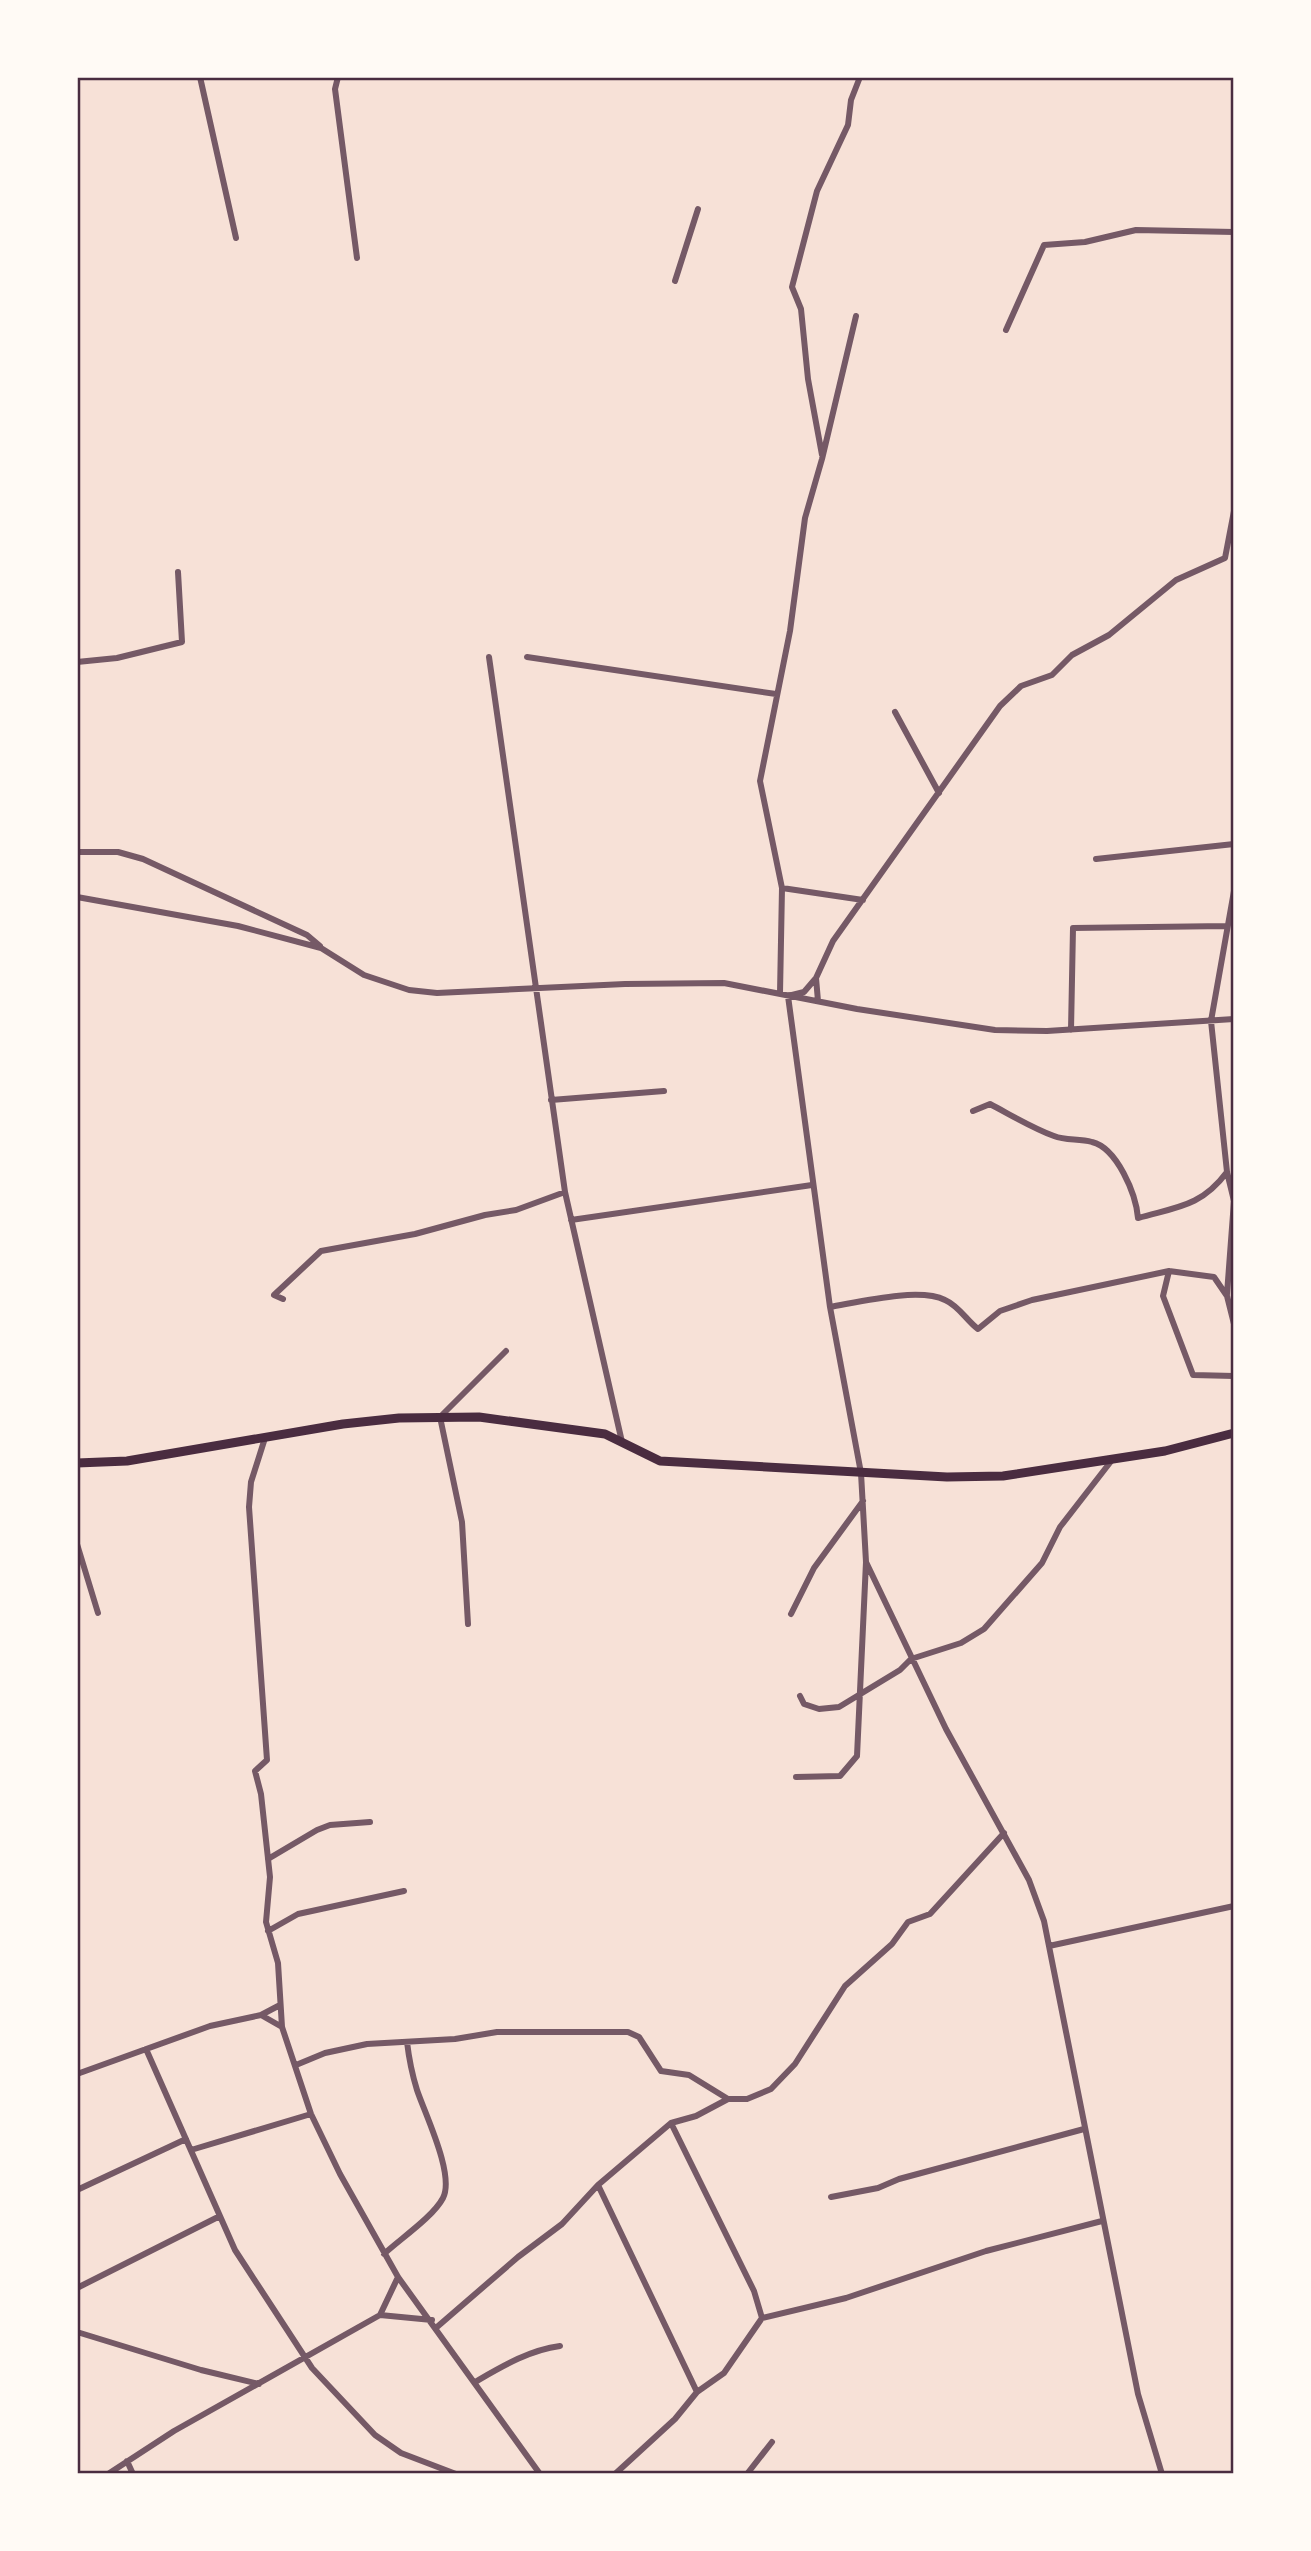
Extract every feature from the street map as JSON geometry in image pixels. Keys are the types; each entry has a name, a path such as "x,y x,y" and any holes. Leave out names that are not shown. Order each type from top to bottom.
{"main road":[{"path":"77,1463 127,1461 343,1424 440,1417 508,1419 605,1434 660,1461 861,1473 1003,1476 1165,1451 1234,1433"}],"street":[{"path":"200,77 236,238"},
{"path":"338,77 335,89 357,258"},
{"path":"822,460 808,379 801,309 792,287 810,211 848,125 851,100 860,77"},
{"path":"675,281 698,209"},
{"path":"1006,331 1044,244 1084,242 1136,230 1234,232"},
{"path":"796,1777 829,1778 846,1772 858,1750 866,1562 861,1473 830,1307 784,994 782,888 760,781 790,631 804,518 822,460 856,316"},
{"path":"784,994 804,992 816,978 833,941 1009,696 1021,687 1052,674 1072,655 1109,635 1176,580 1225,558 1234,511"},
{"path":"77,662 117,658 182,642 178,572"},
{"path":"489,657 565,1192 622,1443"},
{"path":"527,657 776,694"},
{"path":"895,712 939,793"},
{"path":"1096,859 1234,844"},
{"path":"77,852 118,852 143,859 307,935 321,948 364,975 409,990 437,993 625,984 724,983 995,1030 1071,1030 1234,1019"},
{"path":"782,888 863,900"},
{"path":"1234,891 1210,1021 1227,1172 1234,1200 1230,1297 1234,1324"},
{"path":"77,897 238,926 321,948"},
{"path":"1071,1030 1073,928 1227,926"},
{"path":"816,978 818,1001"},
{"path":"551,1100 664,1091"},
{"path":"973,1111 990,1104 1056,1138 1089,1141 1103,1146 1113,1156 1124,1178 1138,1218 1196,1202 1213,1189 1227,1172"},
{"path":"571,1220 812,1185"},
{"path":"283,1299 274,1295 321,1251 415,1234 485,1214 516,1210 565,1192"},
{"path":"830,1307 909,1296 939,1298 947,1300 978,1329 1000,1311 1032,1300 1169,1271 1214,1277 1230,1297"},
{"path":"1169,1271 1163,1296 1193,1375 1234,1376"},
{"path":"468,1623 462,1522 440,1417 506,1351"},
{"path":"265,1437 251,1482 249,1507 267,1760 255,1771 254,1777 261,1794 268,1859 268,1931 278,1963 282,2027 311,2114 384,2254 540,2474"},
{"path":"800,1696 807,1706 828,1709 839,1707 900,1670 912,1659 961,1643 990,1623 1042,1563 1060,1527 1113,1459"},
{"path":"791,1614 814,1568 863,1501"},
{"path":"77,1544 98,1613"},
{"path":"866,1562 946,1729 1038,1903 1049,1946 1138,2394 1162,2474"},
{"path":"268,1859 330,1825 370,1822"},
{"path":"437,2327 518,2257 562,2224 598,2185 671,2123 696,2116 728,2099 754,2097 775,2086 795,2064 845,1986 892,1944 908,1922 930,1914 1003,1833"},
{"path":"268,1931 298,1914 404,1891"},
{"path":"1049,1946 1234,1906"},
{"path":"77,2074 210,2026 261,2015 280,2005"},
{"path":"261,2015 282,2027"},
{"path":"296,2065 325,2053 367,2044 497,2032 628,2032 639,2037 661,2071 689,2075 728,2099"},
{"path":"384,2254 444,2197 440,2147 418,2091 407,2042"},
{"path":"146,2049 218,2217 258,2290 306,2356 339,2399 375,2435 401,2452 456,2474"},
{"path":"191,2150 311,2114"},
{"path":"671,2123 754,2291 762,2318"},
{"path":"831,2197 878,2188 900,2179 1084,2129"},
{"path":"77,2190 144,2156 186,2139"},
{"path":"598,2185 697,2392"},
{"path":"77,2288 218,2217"},
{"path":"615,2474 675,2419 697,2392 724,2373 762,2318 846,2298 986,2251 1102,2221"},
{"path":"380,2315 398,2277"},
{"path":"108,2474 380,2315 432,2320"},
{"path":"77,2332 201,2370 258,2384"},
{"path":"475,2382 506,2364 547,2348 560,2346"},
{"path":"747,2474 772,2442"},
{"path":"127,2461 133,2474"}]}
